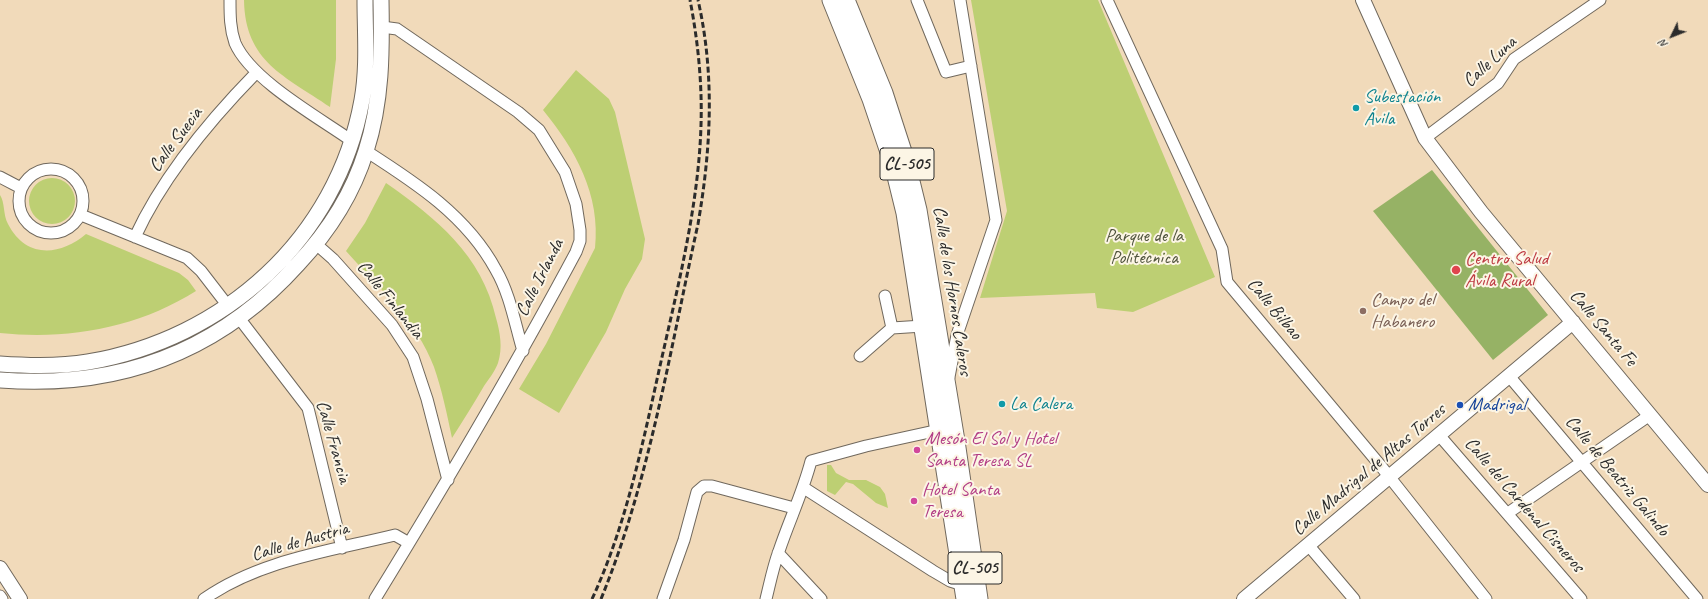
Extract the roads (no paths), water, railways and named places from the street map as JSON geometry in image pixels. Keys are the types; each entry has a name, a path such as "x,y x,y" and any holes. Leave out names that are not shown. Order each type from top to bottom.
{"main road":[{"path":"0,364 54,366 86,363 116,357 166,340 228,306 257,285 274,268 304,233 327,198 342,167 352,141 362,100 365,80 365,0"},
{"path":"0,380 66,381 103,377 126,372 188,348 238,318 269,295 316,244 346,197 366,151 376,114 381,83 381,0"},
{"name":"Calle de los Hornos Caleros","path":"831,0 871,99 893,164 905,213 923,326 932,340 947,389 979,599"},
{"name":"Calle de los Hornos Caleros","path":"846,0 884,94 906,161 918,210 932,340 939,430 964,592"}],"street":[{"path":"230,0 230,21 235,42 240,53 256,73 352,141"},
{"path":"917,0 946,72 971,66"},
{"path":"947,389 957,335 996,220 960,0"},
{"name":"Calle Bilbao","path":"1107,0 1222,250 1227,282 1390,477 1486,599"},
{"name":"Calle Santa Fe","path":"1363,0 1425,138 1482,212 1708,485"},
{"name":"Calle Luna","path":"1425,138 1498,83 1514,59 1600,0"},
{"name":"Calle Irlanda","path":"375,599 448,480 523,351 576,252 580,241 579,218 565,172 547,140 529,121 397,29 382,27"},
{"name":"Calle Suecia","path":"135,237 154,199 218,114 256,73"},
{"path":"366,151 439,201 472,235 496,270 505,291 523,351"},
{"path":"48,169 59,170 70,174 78,182 82,192 84,204 81,215 76,223 67,230 58,234 48,234 38,231 26,222 19,208 21,188 28,178 37,172 48,169"},
{"path":"0,177 21,188"},
{"path":"81,215 187,258 195,264 228,306"},
{"name":"Calle Finlandia","path":"316,244 333,259 392,325 413,357 427,399 448,480"},
{"path":"860,356 892,328 885,296"},
{"name":"Calle Francia","path":"238,318 308,408 342,548"},
{"name":"Calle Madrigal de Altas Torres","path":"1244,599 1309,546 1573,322"},
{"name":"Calle de los Hornos Caleros","path":"892,328 923,326"},
{"path":"932,340 957,335"},
{"name":"Calle de Beatriz Galindo","path":"1509,376 1697,599"},
{"path":"1508,513 1650,415"},
{"path":"766,599 778,553 794,508 804,488 811,461 866,446 939,430"},
{"name":"Calle del Cardenal Cisneros","path":"1439,435 1581,599"},
{"path":"663,599 684,540 697,492 704,486 712,486 794,508"},
{"path":"804,488 950,581 964,592"},
{"name":"Calle de Austria","path":"204,599 224,587 281,562 395,535 409,543"},
{"path":"1309,546 1354,599"},
{"path":"778,553 822,599"},
{"path":"0,568 20,599"}],"railway":[{"path":"592,599 614,545 631,489 652,404 681,271 694,201 701,130 701,95 700,71 690,0"},
{"path":"601,599 618,554 646,461 698,224 706,168 709,112 707,56 698,0"}],"place":[{"name":"Subestación Ávila","path":"1356,108"},
{"name":"Centro Salud Ávila Rural","path":"1456,270"},
{"name":"Campo del Habanero","path":"1363,311"},
{"name":"La Calera","path":"1002,404"},
{"name":"Madrigal","path":"1460,405"},
{"name":"Mesón El Sol y Hotel Santa Teresa SL","path":"917,450"},
{"name":"Hotel Santa Teresa","path":"914,501"}],"park label":[{"name":"Parque de la Politécnica","path":"1144,247"}]}
